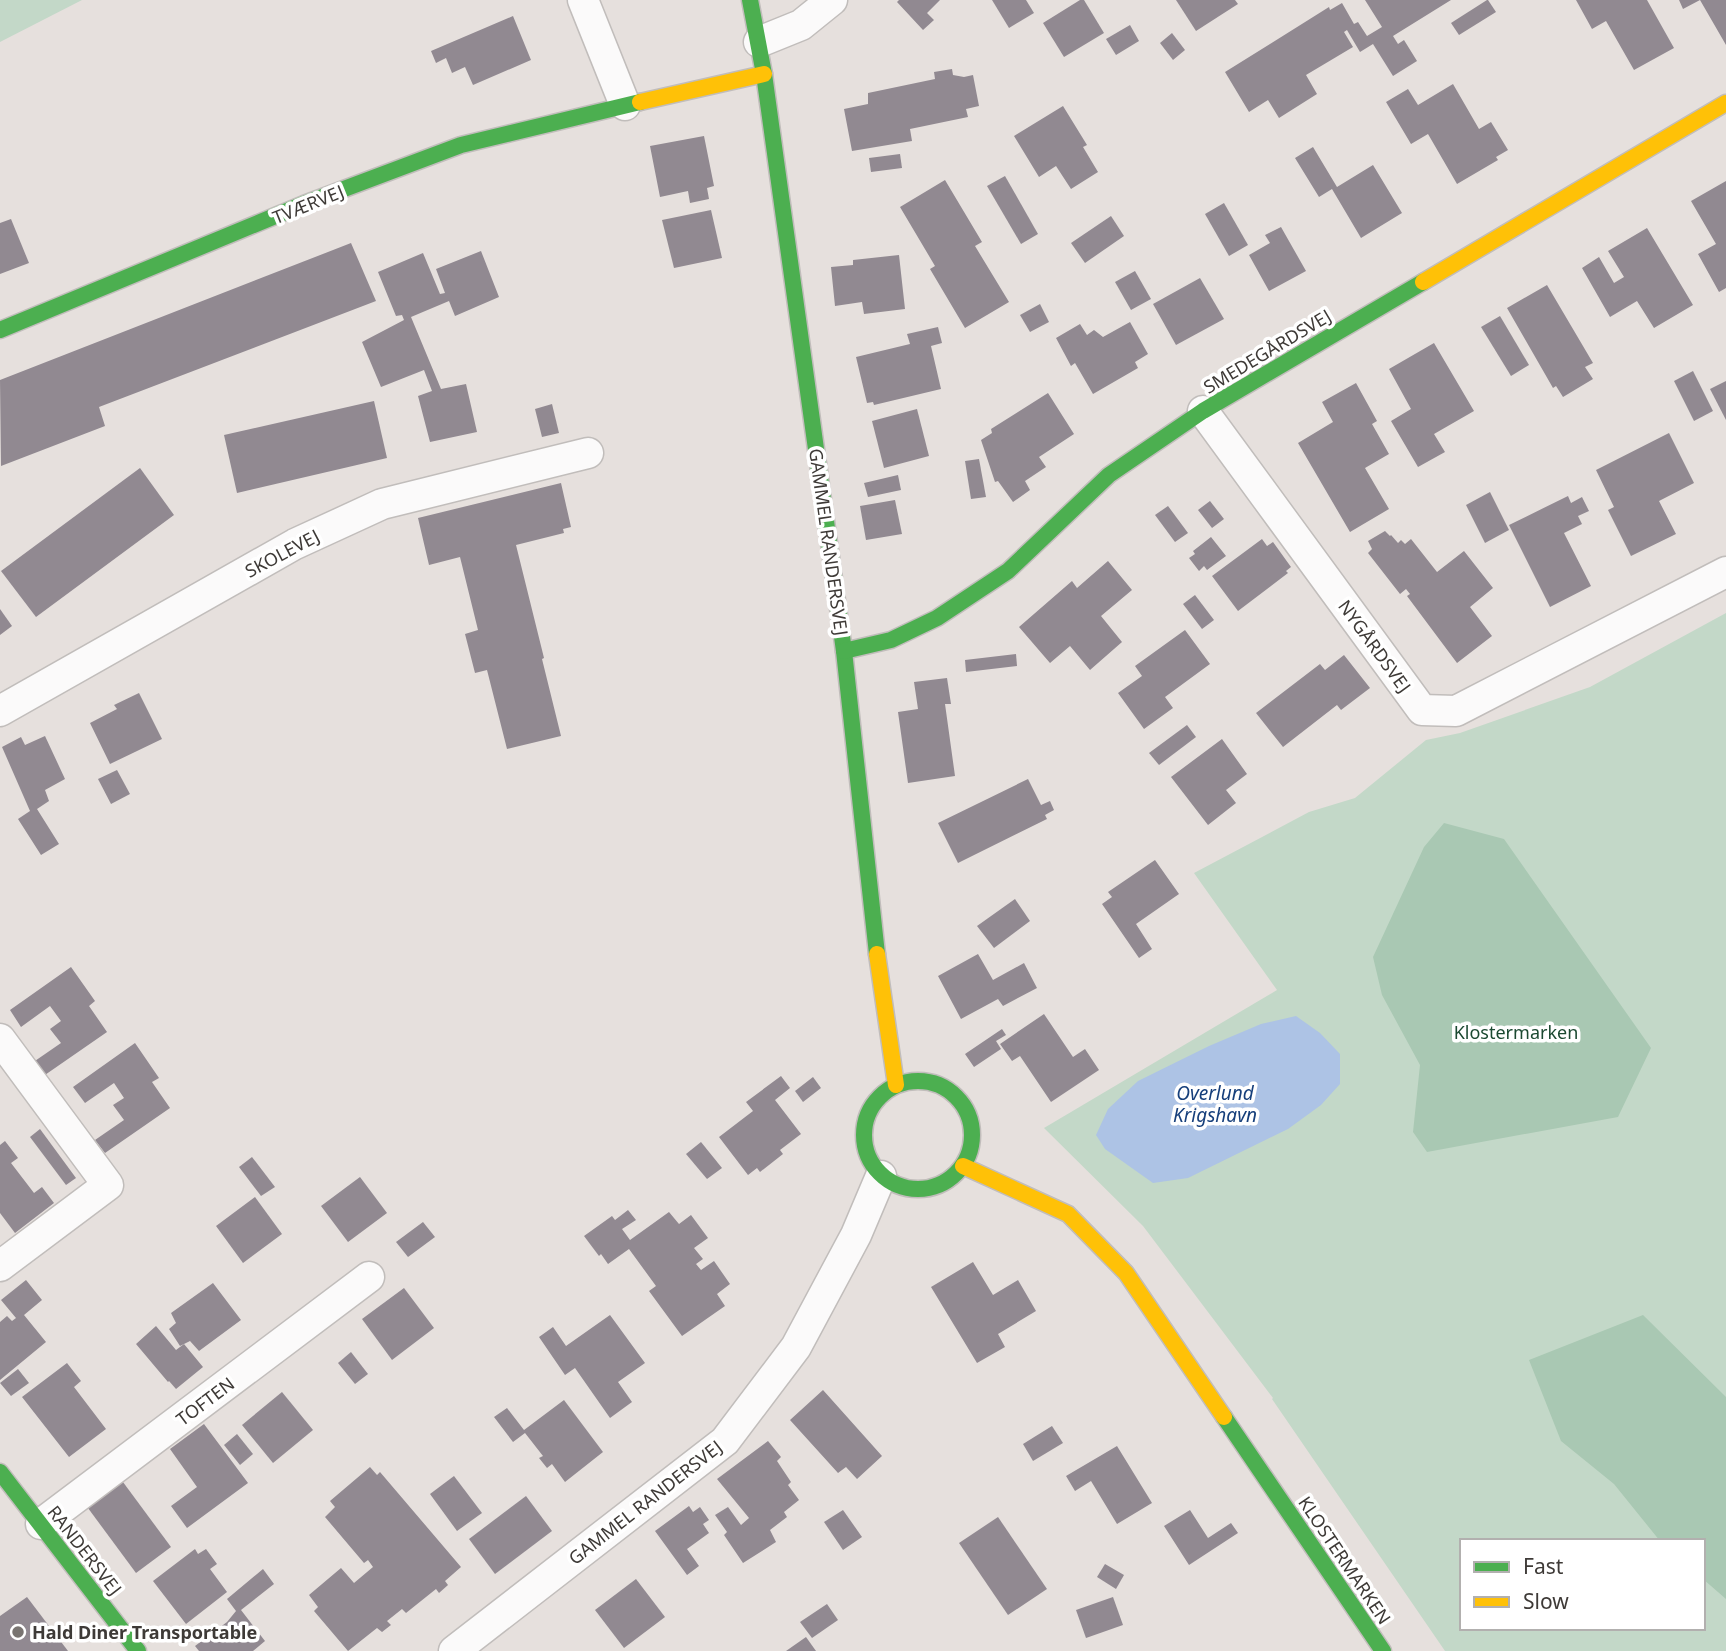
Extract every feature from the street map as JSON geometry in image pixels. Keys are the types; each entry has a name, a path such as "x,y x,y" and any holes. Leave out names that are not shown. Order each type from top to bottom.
{"street":[{"path":"583,0 625,105"},
{"name":"GAMMEL RANDERSVEJ","path":"750,0 764,74 844,651 878,965 896,1085"},
{"path":"759,42 801,25 832,0"},
{"name":"TVÆRVEJ","path":"0,330 304,205 461,145 764,74"},
{"name":"SMEDEGÅRDSVEJ","path":"844,651 891,639 937,618 1008,571 1109,475 1203,411 1726,103"},
{"name":"NYGÅRDSVEJ","path":"1203,411 1422,710 1456,711 1726,572"},
{"name":"SKOLEVEJ","path":"0,710 295,544 382,505 587,453"},
{"path":"0,1039 107,1185 0,1266"},
{"path":"910,1081 929,1082 956,1096 970,1120 972,1134 970,1150 963,1166 943,1184 930,1188 906,1189 881,1176 867,1154 863,1138 867,1115 876,1100 896,1085 910,1081"},
{"name":"KLOSTERMARKEN","path":"963,1166 1068,1214 1126,1273 1383,1651"},
{"name":"GAMMEL RANDERSVEJ","path":"454,1651 725,1441 796,1347 856,1235 881,1176"},
{"name":"TOFTEN","path":"41,1524 369,1276"},
{"name":"RANDERSVEJ","path":"0,1472 138,1651"}],"green space":[{"path":"0,0 82,0 0,42"},
{"path":"1726,613 1726,1651 1445,1651 1273,1398 1143,1226 1044,1128 1277,990 1194,873 1309,812 1355,798 1426,740 1460,733 1590,687"},
{"name":"Klostermarken","path":"1444,823 1504,839 1651,1048 1618,1117 1427,1152 1413,1132 1420,1065 1382,995 1373,957 1424,847"},
{"path":"1643,1315 1726,1397 1726,1599 1705,1581 1705,1539 1658,1539 1614,1484 1561,1441 1529,1360"}],"water":[{"name":"Overlund Krigshavn","path":"1296,1016 1320,1033 1340,1054 1340,1084 1321,1105 1288,1129 1188,1178 1153,1183 1105,1149 1096,1135 1108,1109 1138,1081 1261,1024"}],"building":[{"path":"940,0 927,13 934,20 923,30 897,2"},
{"path":"992,0 1026,0 1034,13 1009,28"},
{"path":"1084,0 1104,33 1064,57 1043,23"},
{"path":"1176,0 1235,0 1238,4 1196,31"},
{"path":"1365,0 1451,0 1393,36 1398,44 1404,40 1417,61 1393,76 1373,44 1360,52 1347,30 1344,32 1353,47 1306,75 1317,94 1279,118 1268,100 1249,112 1225,72 1329,7 1330,10 1342,3 1354,24 1358,22 1367,36 1382,27"},
{"path":"1487,0 1496,12 1459,35 1451,23"},
{"path":"1576,0 1647,0 1674,48 1634,70 1606,21 1592,29"},
{"path":"1679,0 1700,0 1683,9"},
{"path":"1700,0 1726,0 1726,45"},
{"path":"513,16 531,60 473,85 465,67 452,73 446,58 436,63 431,51"},
{"path":"1130,25 1139,41 1116,55 1106,39"},
{"path":"1172,33 1185,50 1173,60 1160,43"},
{"path":"952,69 953,75 973,75 979,106 966,109 968,117 910,129 912,141 852,151 844,109 868,104 868,93 935,79 934,72"},
{"path":"1453,84 1479,129 1491,122 1508,150 1496,157 1498,160 1457,184 1428,134 1411,144 1386,102 1408,89 1418,105"},
{"path":"1063,106 1087,145 1083,147 1098,172 1071,189 1056,166 1039,177 1014,136"},
{"path":"704,136 714,186 707,188 709,199 690,203 688,191 660,197 650,146"},
{"path":"1313,147 1337,187 1373,165 1402,213 1361,238 1332,189 1319,197 1295,158"},
{"path":"900,154 902,168 871,172 869,158"},
{"path":"1005,176 1038,234 1021,244 987,186"},
{"path":"945,180 982,242 975,246 1009,302 965,328 930,269 935,266 900,207"},
{"path":"1726,181 1726,288 1719,292 1698,254 1716,244 1691,201"},
{"path":"1224,203 1248,245 1229,256 1205,214"},
{"path":"711,210 722,258 674,268 662,220"},
{"path":"1111,216 1124,236 1085,263 1071,243"},
{"path":"11,219 29,263 0,274 0,223"},
{"path":"1281,227 1306,271 1269,291 1249,255 1270,243 1265,235"},
{"path":"1647,228 1693,305 1654,328 1637,301 1610,317 1582,268 1599,257 1614,283 1624,277 1608,251"},
{"path":"351,243 376,301 99,407 105,426 1,466 0,380"},
{"path":"481,251 499,297 455,316 449,301 411,317 441,389 466,384 477,432 430,442 418,396 432,391 424,370 381,387 362,342 404,320 402,315 396,316 378,272 423,253 440,294 445,293 436,269"},
{"path":"899,255 905,309 864,314 862,302 835,306 831,267 853,265 853,260"},
{"path":"1135,271 1151,299 1131,310 1115,282"},
{"path":"1200,278 1224,319 1176,345 1153,304"},
{"path":"1547,285 1593,363 1585,367 1593,379 1563,397 1556,386 1553,388 1507,308"},
{"path":"1040,304 1049,322 1030,332 1020,315"},
{"path":"1500,316 1529,365 1511,376 1481,327"},
{"path":"1130,322 1148,354 1135,362 1138,368 1093,394 1075,363 1071,366 1056,338 1080,324 1087,335 1094,330 1103,337"},
{"path":"938,327 942,343 931,346 941,389 874,405 873,402 867,403 856,357 910,344 907,334"},
{"path":"1434,343 1474,411 1434,434 1445,452 1418,467 1391,421 1411,409 1389,369"},
{"path":"1693,371 1713,411 1694,421 1674,381"},
{"path":"1726,381 1726,420 1710,389"},
{"path":"1356,383 1377,421 1372,424 1389,454 1365,468 1389,509 1350,532 1298,443 1333,422 1322,402"},
{"path":"1048,393 1074,434 1039,457 1046,467 1025,481 1030,490 1013,502 998,481 995,482 981,440 992,433 991,429"},
{"path":"374,401 387,458 237,493 224,435"},
{"path":"552,404 559,433 542,437 535,409"},
{"path":"917,409 929,456 884,468 872,421"},
{"path":"1669,433 1694,483 1659,501 1676,534 1631,556 1608,510 1614,507 1596,470"},
{"path":"979,459 986,497 971,499 965,461"},
{"path":"140,468 174,515 36,617 1,571"},
{"path":"898,475 901,490 868,497 864,483"},
{"path":"561,483 571,527 563,529 564,533 516,545 561,736 507,749 487,670 475,673 465,634 478,630 460,557 429,565 418,518"},
{"path":"1490,492 1509,530 1485,543 1466,505"},
{"path":"1568,496 1571,503 1582,497 1589,511 1578,516 1582,524 1564,533 1591,586 1550,607 1509,525"},
{"path":"895,500 902,534 866,540 860,506"},
{"path":"1210,501 1224,519 1212,528 1198,510"},
{"path":"1168,506 1188,533 1175,542 1155,515"},
{"path":"1385,531 1398,543 1401,540 1405,544 1411,539 1437,572 1464,551 1493,588 1470,607 1492,636 1457,663 1407,596 1410,594 1406,589 1400,594 1368,553 1372,549 1368,541"},
{"path":"1211,537 1226,556 1207,570 1204,566 1199,571 1189,558 1195,554 1193,551"},
{"path":"1262,539 1267,546 1273,542 1291,567 1286,571 1288,573 1238,611 1212,576"},
{"path":"1108,561 1132,590 1101,616 1122,642 1090,670 1070,646 1050,663 1019,627 1072,581 1077,588"},
{"path":"1195,595 1214,620 1202,629 1183,604"},
{"path":"0,609 12,626 0,635"},
{"path":"1185,630 1210,664 1165,697 1173,708 1144,729 1118,693 1142,676 1135,666"},
{"path":"1016,654 1017,666 966,672 965,660"},
{"path":"1344,655 1370,688 1341,710 1337,705 1283,747 1256,713 1320,664 1325,670"},
{"path":"947,678 951,704 945,704 955,776 908,783 898,712 918,709 914,682"},
{"path":"139,693 162,739 110,764 90,723 117,709 114,705"},
{"path":"1187,725 1196,737 1159,765 1149,753"},
{"path":"45,736 65,779 45,790 49,801 37,809 59,844 41,855 18,819 30,811 2,747 21,737 25,745"},
{"path":"1222,739 1247,774 1226,790 1236,803 1208,825 1171,777"},
{"path":"117,770 130,794 111,804 98,779"},
{"path":"1028,779 1041,805 1050,801 1054,810 1045,815 1047,819 958,863 938,823"},
{"path":"1155,860 1179,894 1136,924 1152,949 1139,958 1102,904 1112,897 1108,892"},
{"path":"1015,899 1030,921 994,948 977,926"},
{"path":"978,954 993,980 1024,963 1037,988 1003,1006 998,999 961,1019 938,976"},
{"path":"71,967 95,1001 89,1006 107,1032 42,1077 32,1063 61,1043 50,1029 61,1021 50,1006 21,1027 10,1010"},
{"path":"1044,1014 1073,1057 1085,1049 1099,1070 1051,1102 1020,1056 1012,1061 1000,1044"},
{"path":"1002,1029 1006,1035 996,1041 1001,1049 974,1067 965,1054"},
{"path":"135,1043 159,1078 152,1082 170,1108 105,1153 95,1140 124,1120 113,1105 124,1098 114,1083 85,1103 73,1087"},
{"path":"781,1076 790,1088 775,1100 801,1134 780,1150 783,1154 760,1172 757,1168 748,1175 719,1137 753,1111 746,1102"},
{"path":"813,1077 821,1088 803,1102 795,1091"},
{"path":"40,1129 76,1178 66,1185 30,1137"},
{"path":"5,1141 18,1158 11,1163 34,1193 42,1187 54,1203 15,1233 0,1213 0,1145"},
{"path":"701,1142 722,1168 707,1179 686,1154"},
{"path":"252,1157 275,1187 261,1196 239,1167"},
{"path":"360,1177 387,1213 348,1242 321,1206"},
{"path":"255,1197 282,1234 243,1263 216,1226"},
{"path":"628,1210 636,1220 622,1229 630,1240 669,1212 679,1224 691,1215 708,1238 694,1248 703,1259 696,1264 701,1270 714,1261 730,1284 717,1294 725,1306 682,1336 649,1291 656,1286 629,1249 608,1264 584,1236 612,1216 615,1220"},
{"path":"423,1222 435,1237 408,1257 396,1242"},
{"path":"973,1262 993,1295 1018,1280 1036,1311 998,1334 1005,1347 977,1363 931,1287"},
{"path":"26,1280 42,1300 24,1315 46,1342 0,1380 0,1322 7,1316 12,1321 16,1318 1,1300"},
{"path":"213,1283 241,1320 199,1351 190,1341 180,1346 169,1329 176,1323 171,1313"},
{"path":"404,1288 434,1328 392,1360 362,1319"},
{"path":"610,1315 645,1363 618,1382 632,1402 610,1418 575,1368 565,1375 539,1337 553,1327 566,1346"},
{"path":"156,1326 176,1350 184,1344 203,1367 176,1389 136,1344"},
{"path":"351,1352 368,1374 355,1384 338,1363"},
{"path":"67,1363 81,1381 74,1387 106,1429 69,1457 22,1397"},
{"path":"18,1369 29,1383 11,1396 0,1383"},
{"path":"823,1390 882,1456 857,1479 846,1467 838,1473 790,1420"},
{"path":"282,1392 313,1430 273,1463 242,1425"},
{"path":"564,1400 603,1452 565,1482 552,1464 547,1468 539,1458 543,1456 525,1433 513,1442 494,1417 507,1408 524,1430"},
{"path":"204,1424 248,1483 187,1528 171,1506 197,1487 170,1449"},
{"path":"1052,1426 1063,1443 1033,1461 1023,1444"},
{"path":"237,1434 253,1454 240,1465 224,1445"},
{"path":"768,1441 781,1457 777,1461 791,1482 788,1485 799,1500 784,1512 787,1517 770,1530 776,1542 743,1563 724,1535 727,1532 715,1515 728,1507 741,1525 749,1518 717,1479"},
{"path":"1117,1446 1152,1503 1117,1524 1091,1481 1075,1491 1066,1476"},
{"path":"370,1467 377,1475 380,1472 461,1567 445,1581 448,1585 439,1593 436,1589 406,1613 402,1609 387,1621 391,1625 382,1632 377,1628 348,1651 314,1611 318,1607 309,1595 341,1568 354,1583 373,1567 368,1560 364,1563 325,1517 335,1507 330,1501"},
{"path":"454,1476 482,1513 457,1531 430,1494"},
{"path":"120,1478 171,1547 136,1573 85,1504"},
{"path":"526,1496 552,1531 495,1574 469,1539"},
{"path":"689,1506 693,1512 700,1507 709,1520 703,1524 709,1533 687,1549 699,1566 687,1575 655,1531"},
{"path":"843,1510 862,1537 843,1550 824,1522"},
{"path":"1190,1510 1208,1538 1231,1523 1238,1533 1189,1565 1164,1526"},
{"path":"998,1517 1047,1589 1008,1615 959,1543"},
{"path":"195,1549 198,1554 206,1549 217,1564 210,1569 227,1592 186,1624 153,1581"},
{"path":"1105,1564 1124,1575 1116,1589 1097,1577"},
{"path":"263,1569 274,1584 241,1610 265,1641 253,1651 199,1651 195,1646 227,1622 236,1611 227,1599"},
{"path":"636,1579 665,1617 624,1648 595,1610"},
{"path":"27,1597 68,1651 0,1651 0,1616"},
{"path":"1113,1597 1123,1625 1086,1638 1076,1610"},
{"path":"827,1604 838,1620 812,1638 800,1622"},
{"path":"806,1637 816,1651 786,1651"}],"traffic: fast":[{"path":"750,0 764,74 844,651 877,954"},
{"path":"0,330 304,204 461,145 640,102"},
{"path":"844,651 891,640 937,618 1008,571 1109,475 1203,411 1423,282"},
{"path":"918,1081 939,1085 956,1097 968,1114 972,1135 968,1156 956,1173 939,1185 918,1189 897,1185 880,1173 868,1156 864,1135 868,1114 880,1097 897,1085 918,1081"},
{"path":"1224,1417 1383,1651"},
{"path":"0,1472 138,1651"}],"traffic: slow":[{"path":"640,102 764,74"},
{"path":"1423,282 1726,103"},
{"path":"877,954 896,1085"},
{"path":"963,1166 1068,1214 1126,1273 1224,1417"}],"place":[{"name":"Hald Diner Transportable","path":"18,1632"}]}
